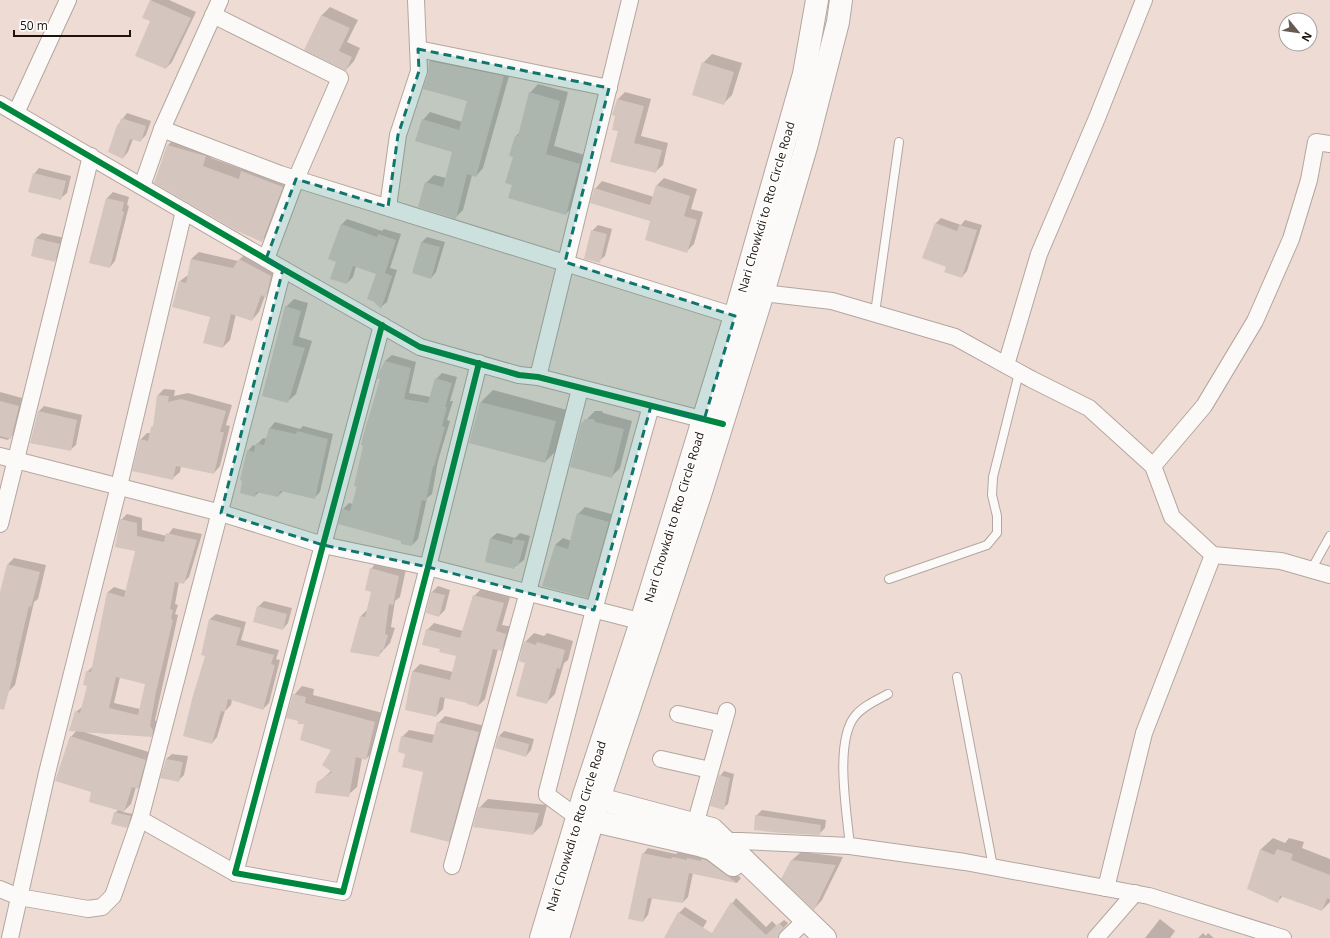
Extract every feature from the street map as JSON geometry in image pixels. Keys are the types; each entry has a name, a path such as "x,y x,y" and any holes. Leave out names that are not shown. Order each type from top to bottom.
{"main road":[{"name":"Nari Chowkdi to Rto Circle Road","path":"541,938 564,890 585,819 650,623 713,422 735,316 804,74 817,0"},
{"path":"713,422 763,293 806,147 838,22 841,0"},
{"path":"592,798 712,829 718,845 729,861 798,931 825,938"},
{"path":"585,819 718,845"},
{"path":"558,938 564,890"}],"street":[{"path":"16,113 68,0"},
{"path":"142,186 162,128 220,0"},
{"path":"388,207 398,135 419,71 416,0"},
{"path":"538,377 630,0"},
{"path":"1012,369 1039,254 1097,118 1144,0"},
{"path":"213,15 340,78 296,179 266,260"},
{"path":"418,49 609,88"},
{"path":"0,104 266,260 420,347 519,375 538,377 713,422"},
{"path":"162,128 296,179 735,316"},
{"path":"1153,466 1204,406 1255,321 1291,239 1309,180 1316,142 1330,144"},
{"path":"0,524 91,156"},
{"path":"10,938 46,773 119,486 184,211"},
{"path":"0,889 19,897 88,909 102,907 113,896 140,819 283,269"},
{"path":"763,293 832,301 955,336 1012,369 1089,408 1153,466 1172,517 1213,555 1281,560 1330,575"},
{"path":"235,873 382,325"},
{"path":"140,819 235,873 342,892 428,566 479,363"},
{"path":"452,866 528,592 580,389"},
{"path":"585,819 547,795 547,792 594,610 651,406"},
{"path":"0,456 220,513 323,545 428,566 594,610 650,623"},
{"path":"1106,888 1144,733 1213,555"},
{"path":"678,714 725,717 695,825"},
{"path":"661,759 710,770"},
{"path":"560,804 592,798"},
{"path":"718,845 850,846 993,867 1149,896 1238,932 1283,938"},
{"path":"1096,938 1135,893"}],"lane":[{"path":"874,313 899,142"},
{"path":"889,579 987,545 997,533 997,516 992,495 993,477 1012,369"},
{"path":"1311,570 1330,536"},
{"path":"957,677 993,867"},
{"path":"850,846 843,757 846,731 855,716 865,707 888,694"}],"highlighted area":[{"path":"418,49 609,88 565,262 735,316 704,420 651,406 594,610 428,567 323,545 221,513 283,269 266,259 296,179 388,207 398,135 419,71"}],"building":[{"path":"150,0 191,18 166,69 135,56 150,21 142,18"},
{"path":"321,15 350,28 339,51 352,57 346,71 304,50"},
{"path":"429,61 504,76 476,177 467,174 456,219 418,207 425,182 443,187 452,152 415,141 422,119 459,130 467,101 423,89 428,74"},
{"path":"702,62 734,72 724,105 692,95"},
{"path":"529,92 560,101 546,154 580,164 566,215 508,198 512,185 505,183 513,157 509,156 515,136 518,136"},
{"path":"617,99 644,106 634,143 662,150 656,173 610,162 618,131 612,130 615,116 612,115"},
{"path":"121,118 146,126 141,142 130,139 123,159 108,152 117,125 119,125"},
{"path":"167,145 206,156 203,166 239,179 241,171 283,187 262,242 237,231 154,183"},
{"path":"33,173 66,181 61,200 28,192"},
{"path":"656,185 690,196 684,216 697,220 687,253 645,240 650,221 590,203 594,188 650,205"},
{"path":"106,198 124,202 122,211 124,212 110,268 89,263"},
{"path":"935,223 957,231 959,225 977,230 962,278 944,272 946,267 922,258"},
{"path":"341,224 377,237 378,234 396,240 385,273 392,276 381,309 374,302 367,299 376,274 353,266 347,284 330,279 336,262 328,259"},
{"path":"591,230 607,234 600,263 584,259"},
{"path":"35,238 60,244 55,262 31,256"},
{"path":"421,242 440,247 431,279 412,273"},
{"path":"191,259 233,268 239,259 271,276 266,298 261,295 252,321 231,314 223,348 203,343 210,317 172,307 179,281 186,283"},
{"path":"285,306 301,311 292,345 305,348 288,403 262,396"},
{"path":"385,361 411,368 404,399 428,403 435,378 452,383 445,407 447,407 442,426 445,427 433,466 426,501 422,500 412,546 401,544 401,541 338,524 342,509 350,511 357,487 354,486 363,446 361,445 363,436 380,379 377,379"},
{"path":"157,395 169,396 168,402 181,399 226,411 220,432 224,432 214,474 176,466 173,480 132,471 140,439 148,441 151,427 153,426"},
{"path":"0,401 19,406 11,439 0,436"},
{"path":"480,402 556,421 545,463 469,443"},
{"path":"38,411 77,420 71,451 30,443"},
{"path":"585,419 594,419 595,422 624,429 612,478 570,467 581,424"},
{"path":"269,428 296,434 297,431 328,439 315,499 280,491 278,497 256,492 255,497 240,493 242,481 240,480 247,450 254,452 256,443 264,445"},
{"path":"577,513 609,522 588,598 542,586 555,545 568,549"},
{"path":"120,519 137,523 137,536 164,542 166,533 197,540 184,584 175,582 170,609 173,610 171,619 173,620 156,692 150,726 153,730 152,737 69,731 75,711 80,713 87,686 83,685 86,671 91,672 107,592 124,597 135,551 115,547","holes":["116,677 145,684 138,715 109,708"]},
{"path":"490,538 512,544 513,539 525,541 518,566 515,565 514,569 485,562"},
{"path":"7,564 40,572 31,607 29,606 4,710 0,709 0,592"},
{"path":"370,568 399,576 393,605 389,604 385,634 388,635 383,651 381,650 379,657 350,652 360,616 365,617 371,592 365,590"},
{"path":"431,592 445,595 439,617 426,613"},
{"path":"473,595 504,603 496,631 506,634 502,651 493,649 478,707 440,697 436,717 405,710 412,671 450,680 456,656 439,652 440,649 422,645 426,629 460,638"},
{"path":"257,606 287,614 283,630 253,622"},
{"path":"209,619 241,628 236,645 274,655 271,664 275,665 263,710 228,699 225,712 221,711 212,744 183,736 205,656 201,655"},
{"path":"524,641 536,645 537,642 565,650 560,669 557,668 547,704 516,696 525,663 519,661"},
{"path":"293,694 306,697 305,703 375,722 366,760 356,757 349,797 315,793 317,782 332,772 322,765 331,750 300,740 304,724 298,724 298,721 286,718"},
{"path":"437,722 479,732 449,842 410,832 423,772 402,767 405,754 398,752 401,736 432,743"},
{"path":"70,736 146,760 138,789 132,787 124,812 89,802 91,792 55,781"},
{"path":"498,736 529,744 526,757 495,748"},
{"path":"166,759 183,762 179,782 160,778"},
{"path":"719,775 730,778 724,810 710,806"},
{"path":"478,807 539,813 533,835 473,827"},
{"path":"114,812 131,816 127,828 111,824"},
{"path":"755,815 821,825 820,835 754,830"},
{"path":"1260,849 1274,855 1277,849 1293,854 1291,860 1330,875 1330,899 1327,898 1322,911 1280,896 1278,903 1247,889"},
{"path":"642,853 671,859 672,857 687,860 687,858 701,861 701,859 706,860 737,883 689,873 683,903 648,898 643,922 628,919"},
{"path":"791,860 836,865 814,910 781,879"},
{"path":"731,902 766,935 779,923 784,928 778,938 664,938 678,912 712,933"}],"cycle path":[{"path":"0,104 420,347 519,375 538,377 723,424"},
{"path":"382,325 235,873 343,892 428,567 479,363"}]}
